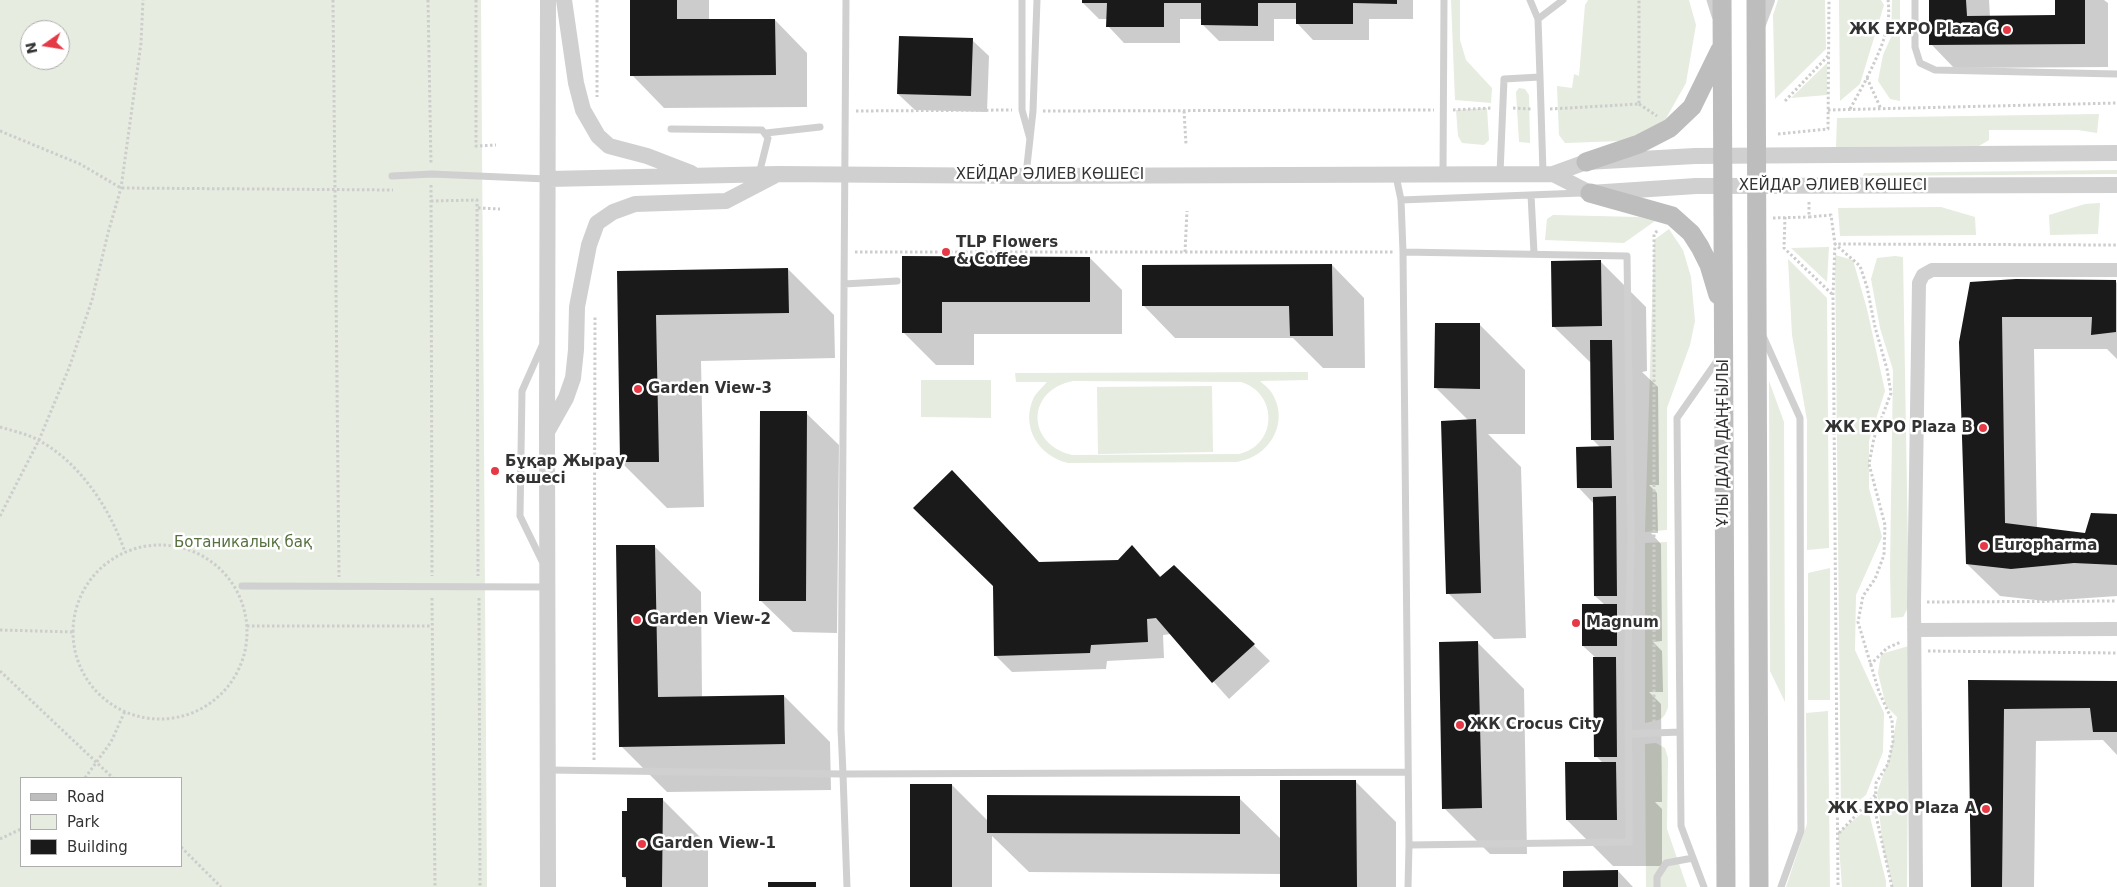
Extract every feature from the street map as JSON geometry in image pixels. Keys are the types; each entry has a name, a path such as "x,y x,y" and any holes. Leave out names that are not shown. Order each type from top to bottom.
{"main road":[{"name":"ҰЛЫ ДАЛА ДАҢҒЫЛЫ","path":"1722,0 1726,887"},
{"path":"1756,0 1759,887"},
{"path":"1586,162 1639,144 1670,128 1692,107 1722,41"},
{"path":"1590,193 1672,216 1692,233 1709,265 1724,318"}],"street":[{"path":"548,0 548,887"},
{"path":"564,0 576,83 583,110 598,136 609,146 647,156 699,176"},
{"path":"1756,31 1768,0"},
{"name":"ХЕЙДАР ӘЛИЕВ КӨШЕСІ","path":"548,179 759,174 1026,176 1548,174 1586,162 1722,155 2117,153"},
{"path":"547,432 566,398 573,378 577,307 589,245 597,223 613,212 635,204 726,201 778,174"},
{"name":"ХЕЙДАР ӘЛИЕВ КӨШЕСІ","path":"1548,174 1590,193 1696,186 2117,185"},
{"path":"1916,887 1914,602 1919,283 1923,274 1932,270 2117,270"},
{"path":"1914,630 2117,629"}],"lane":[{"path":"846,0 841,729 847,887"},
{"path":"1022,0 1022,110 1031,143"},
{"path":"1026,176 1034,111 1037,0"},
{"path":"1443,173 1444,0"},
{"path":"1530,0 1538,18 1541,109 1548,174"},
{"path":"1538,18 1563,0"},
{"path":"1710,0 1722,41"},
{"path":"1915,0 1915,47 1920,63 1936,70 2117,74"},
{"path":"1500,173 1504,79 1540,77"},
{"path":"671,128 762,130 766,133 820,127"},
{"path":"759,174 768,138 766,133"},
{"path":"392,176 432,174 548,179"},
{"path":"1396,175 1401,200 1403,252 1408,887"},
{"path":"1401,200 1590,193"},
{"path":"1532,195 1534,253"},
{"path":"1403,252 1627,256 1630,540 1629,842 1409,845"},
{"path":"844,284 897,281"},
{"path":"1757,322 1800,418 1801,831 1781,887"},
{"path":"547,570 520,516 522,390 548,334"},
{"path":"1704,887 1681,826 1678,418 1723,351"},
{"path":"242,586 547,587"},
{"path":"1628,734 1680,732"},
{"path":"548,770 843,774 1408,772"},
{"path":"1657,887 1657,877 1666,863 1693,858"}],"path":[{"path":"0,516 39,440 69,368 92,300 108,232 121,188 141,43 143,0"},
{"path":"333,0 339,586"},
{"path":"428,0 432,174 432,626 435,887"},
{"path":"476,0 476,146 496,145"},
{"path":"597,0 598,106"},
{"path":"1638,104 1639,0"},
{"path":"1778,134 1828,129 1829,0"},
{"path":"1850,109 1884,43 1890,20 1888,0"},
{"path":"1785,101 1828,56"},
{"path":"1867,78 1881,109"},
{"path":"1034,111 1541,109 1638,104 1658,117"},
{"path":"1828,110 2117,104"},
{"path":"845,111 1022,110"},
{"path":"1184,111 1186,144"},
{"path":"0,131 80,164 121,188 392,190"},
{"path":"1809,199 1810,217"},
{"path":"431,201 477,200 478,208 480,887"},
{"path":"478,208 500,208"},
{"path":"1185,252 1187,210"},
{"path":"1770,218 1831,215 1835,244 1833,295 1838,887"},
{"path":"1785,218 1784,248 1833,295"},
{"path":"1654,733 1654,234 1660,228"},
{"path":"844,252 1403,252"},
{"path":"594,771 595,307"},
{"path":"0,426 39,440 68,462 90,486 117,528 126,552"},
{"path":"155,545 185,548 199,554 223,572 240,597 247,626 245,649 237,671 220,695 195,712 165,718 150,718 125,711 108,702 88,680 75,652 73,632 77,607 90,580 106,564 126,552 155,545"},
{"path":"1914,602 2117,601"},
{"path":"247,626 432,626"},
{"path":"0,630 73,632"},
{"path":"1870,665 1887,648 1899,642 1924,651 2117,653"},
{"path":"0,671 112,777"},
{"path":"85,777 97,763 110,742 125,711"},
{"path":"1838,833 1877,793"},
{"path":"0,839 20,829"},
{"path":"182,848 221,887"}],"green space":[{"name":"Ботаникалық бақ","path":"0,0 481,0 487,887 0,887"},
{"path":"1451,0 1460,0 1460,40 1466,60 1492,88 1491,103 1455,100"},
{"path":"1588,0 1689,0 1696,25 1686,83 1664,122 1657,130 1622,141 1565,143 1559,135 1557,86 1572,88 1574,74 1579,76 1585,5"},
{"path":"1778,0 1825,0 1826,49 1775,99 1773,15"},
{"path":"1839,0 1881,0 1884,5 1860,84 1840,101"},
{"path":"1892,0 1900,0 1900,101 1890,99 1878,81 1883,55 1891,37"},
{"path":"1827,63 1827,95 1791,98"},
{"path":"1519,88 1525,89 1529,95 1530,143 1519,142 1516,92"},
{"path":"1487,108 1489,140 1484,145 1462,143 1458,136 1456,110"},
{"path":"2099,114 2097,133 2078,130 1989,130 1989,140 1979,146 1836,147 1837,118"},
{"path":"2117,170 2117,174 1863,176 1864,173"},
{"path":"2100,203 2098,234 2050,235 2049,215 2085,204"},
{"path":"1941,207 1975,217 1976,235 1840,236 1838,208"},
{"path":"1553,215 1639,217 1655,221 1624,243 1545,240 1547,219"},
{"path":"1669,229 1683,250 1691,277 1695,321 1690,345 1667,408 1667,530 1645,532 1654,240"},
{"path":"1829,247 1827,282 1791,248"},
{"path":"1835,255 1853,260 1867,309 1885,391 1869,441 1869,488 1882,537 1856,595 1855,650 1884,713 1883,752 1866,795 1841,815"},
{"path":"1903,257 1909,606 1903,617 1891,618 1893,370 1880,328 1871,279 1877,258"},
{"path":"1788,259 1827,298 1829,548 1807,550 1807,420 1792,335"},
{"path":"1308,372 1308,380 1260,381 1272,393 1278,406 1279,418 1277,429 1266,447 1247,459 1235,462 1068,463 1048,454 1040,447 1031,429 1029,419 1030,408 1034,397 1047,382 1016,382 1015,373","holes":["1073,381 1241,382 1253,388 1262,397 1267,407 1268,419 1267,430 1261,440 1252,449 1239,454 1072,455 1057,449 1046,440 1040,429 1038,417 1040,405 1047,395 1058,386"]},
{"path":"921,380 991,380 991,418 921,417"},
{"path":"1769,381 1784,422 1785,702 1770,671"},
{"path":"1212,386 1213,452 1098,454 1097,387"},
{"path":"1667,542 1668,707 1663,717 1645,723 1645,543"},
{"path":"1830,568 1830,700 1808,700 1808,573"},
{"path":"1909,646 1907,887 1893,887 1883,848 1877,793 1890,755 1897,717 1886,706 1878,673 1881,654"},
{"path":"1828,711 1830,887 1786,887 1807,824 1806,713"},
{"path":"1656,743 1665,748 1668,758 1667,829 1687,887 1646,887 1645,744"},
{"path":"1869,813 1886,887 1842,887 1838,833 1861,814"}],"building":[{"path":"630,0 677,0 677,19 775,19 776,75 630,76"},
{"path":"1082,0 1397,0 1397,4 1353,3 1353,24 1296,24 1296,3 1258,3 1258,26 1201,25 1201,3 1164,3 1164,27 1106,27 1107,3 1082,3"},
{"name":"ЖК EXPO Plaza C","path":"1929,0 1966,0 1967,16 2055,15 2055,0 2085,0 2085,44 1929,45"},
{"path":"899,36 973,38 971,96 897,94"},
{"path":"902,256 1090,257 1090,302 942,302 942,333 902,333"},
{"path":"1601,260 1602,326 1552,327 1551,261"},
{"path":"1332,264 1333,336 1290,336 1289,306 1142,306 1142,265"},
{"name":"Garden View-3","path":"788,268 789,313 656,315 659,462 620,462 617,271"},
{"name":"ЖК EXPO Plaza B","path":"2016,279 2116,280 2116,332 2091,335 2092,317 2002,317 2005,523 2085,533 2091,513 2117,514 2117,565 2074,563 2011,569 1966,564 1959,342 1970,282"},
{"path":"1435,323 1480,323 1480,389 1434,388"},
{"path":"1590,340 1612,340 1614,440 1591,440"},
{"path":"760,411 807,411 806,601 759,601"},
{"path":"1476,419 1481,593 1446,594 1441,421"},
{"path":"1611,446 1612,488 1577,488 1576,447"},
{"path":"952,470 1039,562 1118,560 1132,545 1160,577 1174,565 1255,644 1212,683 1156,618 1147,619 1148,642 1091,645 1090,653 994,656 993,586 913,508"},
{"path":"1616,496 1617,596 1594,596 1593,497"},
{"name":"Garden View-2","path":"616,545 655,545 658,697 784,695 785,744 619,747"},
{"path":"1582,604 1617,604 1617,646 1582,646"},
{"name":"ЖК Crocus City","path":"1478,641 1482,808 1442,809 1439,642"},
{"name":"ЖК Crocus City","path":"1593,657 1616,657 1617,757 1594,757"},
{"name":"ЖК EXPO Plaza A","path":"1968,680 2117,681 2117,732 2093,732 2090,708 2004,709 2002,887 1971,887"},
{"name":"ЖК Crocus City","path":"1565,762 1616,762 1617,820 1566,820"},
{"path":"1280,780 1356,780 1357,887 1280,887"},
{"path":"910,784 952,784 952,887 910,887"},
{"path":"987,795 1240,796 1240,834 987,833"},
{"name":"Garden View-1","path":"627,798 663,798 662,887 626,887 626,877 622,877 622,811 627,811"},
{"path":"1618,870 1618,887 1563,887 1563,871"},
{"name":"Garden View-1","path":"768,882 816,882 816,887 768,887"}],"place":[{"name":"ЖК EXPO Plaza C","path":"2007,30"},
{"name":"TLP Flowers & Coffee","path":"946,252"},
{"name":"Garden View-3","path":"638,389"},
{"name":"ЖК EXPO Plaza B","path":"1983,428"},
{"name":"Бұқар Жырау көшесі","path":"495,471"},
{"name":"Europharma","path":"1984,546"},
{"name":"Garden View-2","path":"637,620"},
{"name":"Magnum","path":"1576,623"},
{"name":"ЖК Crocus City","path":"1460,725"},
{"name":"ЖК EXPO Plaza A","path":"1986,809"},
{"name":"Garden View-1","path":"642,844"}]}
